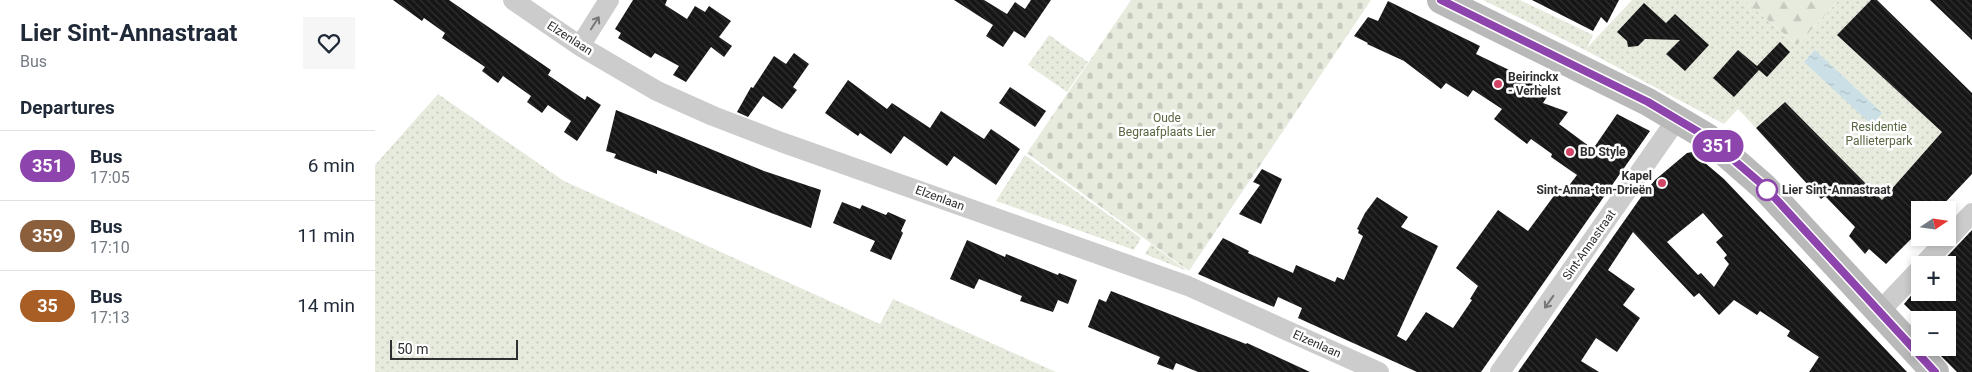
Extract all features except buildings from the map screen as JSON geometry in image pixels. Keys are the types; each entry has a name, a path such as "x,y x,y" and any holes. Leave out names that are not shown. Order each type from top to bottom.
{"street":[{"name":"Elzenlaan","path":"513,0 580,46 657,91 713,116 1188,286 1379,372"},
{"path":"580,46 609,0"},
{"path":"1441,0 1648,102 1707,137 1764,186 1935,372"},
{"name":"Sint-Annastraat","path":"1500,372 1677,119"},
{"path":"1931,256 1972,213"},
{"path":"1879,312 1911,278"}],"green space":[{"name":"Oude Begraafplaats Lier","path":"1131,0 1371,0 1189,271 1027,153"},
{"name":"Residentie Pallieterpark","path":"1483,0 1520,0 1593,35 1587,48 1632,0 1744,0 1797,45 1839,0 1871,0 1838,34 1942,132 1882,200 1785,102 1756,128 1738,109 1724,124 1585,50"},
{"path":"1744,0 1839,0 1797,45"},
{"path":"1049,35 1088,62 1067,92 1028,65"},
{"path":"438,94 564,181 880,324 893,299 1056,372 375,372 375,165"},
{"path":"1025,155 1141,238 1134,250 996,201"},
{"path":"1151,244 1187,271 1145,254"}],"water":[{"path":"1815,50 1882,113 1872,125 1804,62"}],"bus line":[{"name":"351","path":"1441,0 1648,102 1707,137 1764,186 1935,372"}],"place":[{"name":"Beirinckx - Verhelst","path":"1498,84"},
{"name":"BD Style","path":"1570,152"},
{"name":"Kapel Sint-Anna-ten-Drieën","path":"1662,183"},
{"name":"Lier Sint-Annastraat","path":"1767,190"}]}
